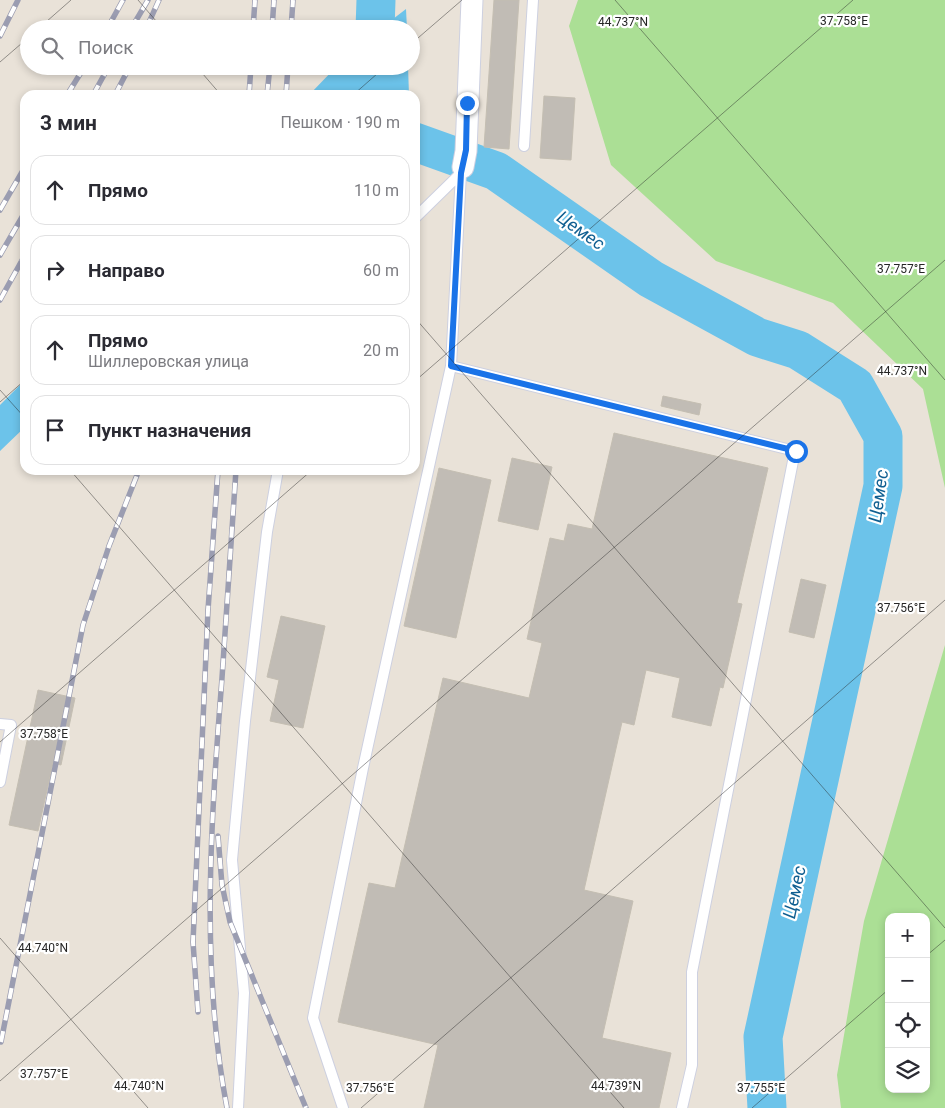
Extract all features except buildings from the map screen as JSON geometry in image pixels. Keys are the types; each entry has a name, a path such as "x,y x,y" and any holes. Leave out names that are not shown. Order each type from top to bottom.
{"street":[{"path":"463,163 472,0"}],"lane":[{"path":"524,146 533,0"},
{"path":"420,212 463,163"},
{"path":"343,1108 313,1018 363,768 451,366 463,163"},
{"path":"451,366 796,451 692,972 692,1065 682,1108"},
{"path":"238,1108 244,993 232,860 245,721 267,532 277,475"},
{"path":"0,724 12,726 0,782"}],"green space":[{"path":"578,0 945,0 945,488 923,389 833,303 716,261 611,165 569,26"},
{"path":"945,645 945,1108 841,1108 837,1075 864,921"}],"water":[{"path":"406,9 407,20 392,20"},
{"path":"328,75 408,75 409,90 314,90"},
{"path":"20,385 20,432 0,451 0,405"}],"waterway":[{"name":"Цемес","path":"375,20 376,0"},
{"name":"Цемес","path":"420,144 496,171 651,279 757,337 798,350 855,386 883,436 883,486 763,1037 767,1108"}],"railway":[{"path":"0,36 18,0"},
{"path":"112,20 123,0"},
{"path":"136,20 148,0"},
{"path":"150,20 159,0"},
{"path":"254,20 255,0"},
{"path":"273,20 274,0"},
{"path":"292,20 293,0"},
{"path":"70,90 79,75"},
{"path":"96,90 104,75"},
{"path":"118,90 125,75"},
{"path":"249,90 250,75"},
{"path":"268,90 269,75"},
{"path":"286,90 287,75"},
{"path":"0,210 20,176"},
{"path":"0,255 20,221"},
{"path":"0,300 20,264"},
{"path":"1,1042 83,625 109,546 137,475"},
{"path":"198,1012 193,942 208,610 218,475"},
{"path":"227,1108 213,1001 210,893 214,785 236,475"},
{"path":"218,836 222,885 230,922 306,1108"}],"route":[{"path":"467,103 466,150 461,173 451,366 796,451"}]}
